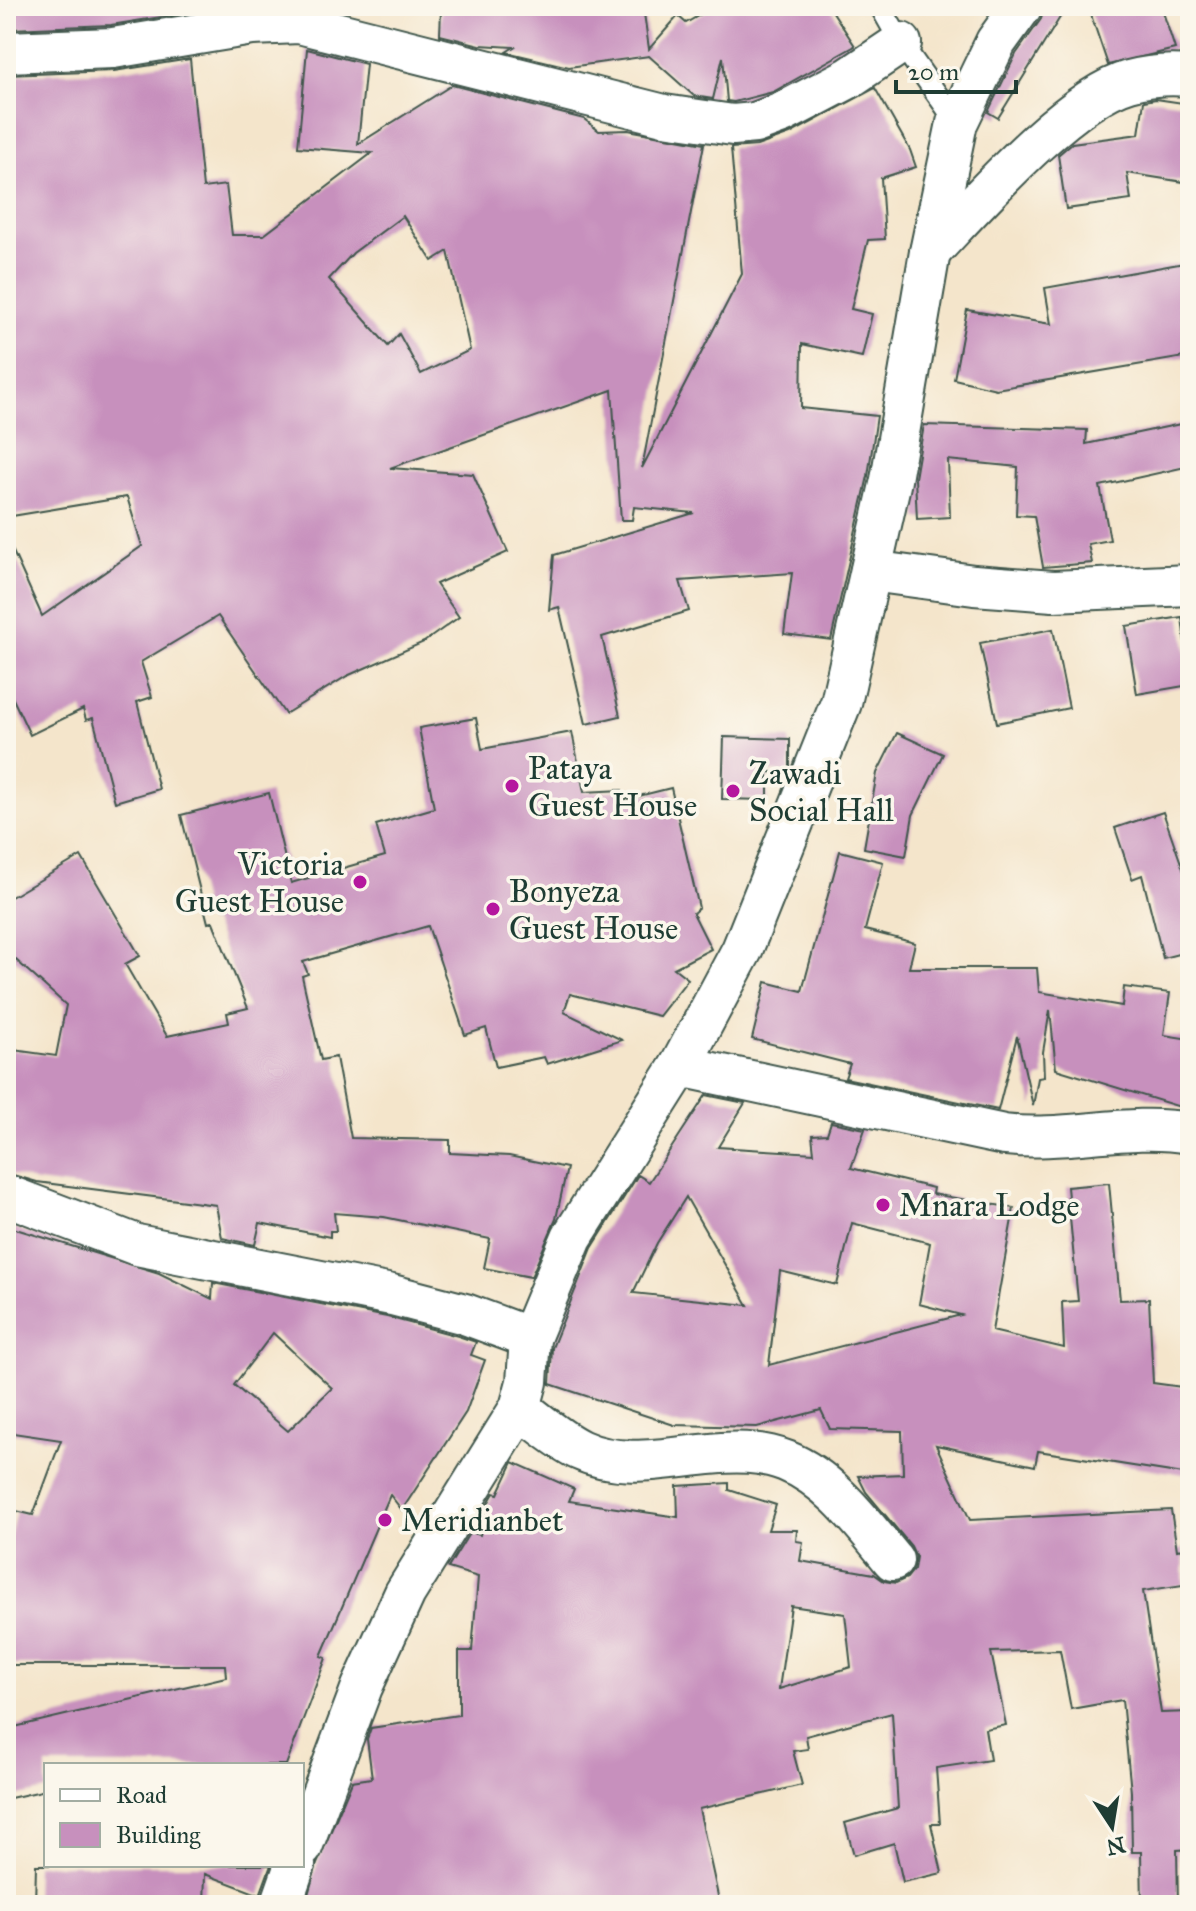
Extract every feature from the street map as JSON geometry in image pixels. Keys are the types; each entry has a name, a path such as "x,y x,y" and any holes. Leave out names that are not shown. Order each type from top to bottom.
{"street":[{"path":"304,1842 362,1687 405,1593 520,1408 527,1382 530,1338 572,1237 680,1066 742,950 791,835 841,703 891,480 930,252 957,123 996,42 1022,6"},
{"path":"6,52 113,48 252,25 299,23 664,115 733,125 755,123 782,113 849,78 901,43"},
{"path":"930,252 1081,105 1127,81 1166,74 1190,76"},
{"path":"871,571 974,585 1053,591 1190,585"},
{"path":"680,1066 1004,1135 1039,1139 1165,1129 1190,1133"},
{"path":"6,1195 137,1245 392,1295 465,1314 530,1338"},
{"path":"520,1408 580,1450 602,1457 640,1460 738,1454 785,1461 812,1475 853,1512 893,1560"},
{"path":"281,1905 294,1867"}],"lane":[{"path":"880,6 901,43 957,123"}],"building":[{"path":"16,6 185,6 186,13 111,25 10,29"},
{"path":"547,6 643,6 649,49 678,16 686,23 715,6 829,6 855,46 773,92 734,102 727,101 723,57 713,99 694,96 649,56 569,67 506,52 514,47 480,45 440,35 441,10 493,12"},
{"path":"1045,6 1067,6 998,118 988,112 1016,54 1041,19"},
{"path":"1088,6 1161,6 1175,49 1108,65"},
{"path":"307,49 366,64 358,144 452,85 584,119 599,131 628,130 704,144 642,468 742,274 731,148 757,146 790,134 875,88 910,150 916,167 881,178 885,239 868,240 851,309 872,314 862,357 802,344 801,408 877,416 868,476 831,640 784,634 792,573 680,581 689,611 602,637 620,716 586,724 559,607 549,610 554,555 694,513 634,507 632,520 621,520 612,390 390,468 473,474 508,552 436,584 459,617 424,642 347,676 285,714 218,616 141,662 152,697 137,702 159,789 115,802 93,718 86,720 83,709 30,735 6,684 6,536 42,616 142,546 127,497 6,517 6,160 12,159 6,75 114,71 190,59 203,188 226,185 232,235 264,235 372,153 298,147","holes":["403,216 432,261 448,251 470,350 421,374 399,334 388,346 329,279 353,253"]},
{"path":"1156,99 1190,104 1190,183 1127,173 1131,200 1066,209 1058,155 1072,143 1139,134 1144,101"},
{"path":"1190,262 1190,356 996,389 954,379 967,310 1051,324 1045,288"},
{"path":"1190,422 1190,466 1100,486 1110,540 1088,544 1092,563 1043,567 1034,516 1016,515 1018,467 948,460 950,517 917,519 915,478 924,425 1087,430 1086,444"},
{"path":"1182,617 1190,685 1137,694 1126,626"},
{"path":"1053,629 1069,708 997,723 980,643"},
{"path":"476,718 482,749 572,732 584,792 622,790 623,800 671,788 699,908 693,913 711,949 674,968 688,979 659,1016 570,994 564,1012 622,1040 547,1064 544,1057 496,1067 486,1028 465,1035 428,926 303,962 308,974 302,976 321,1060 336,1057 351,1138 450,1140 450,1153 509,1156 567,1168 556,1219 531,1277 484,1268 490,1239 384,1217 334,1213 336,1231 330,1231 330,1237 260,1223 255,1245 222,1238 216,1205 37,1182 6,1173 6,1049 56,1056 66,1005 6,951 6,900 81,856 140,956 125,964 167,1036 229,1023 227,1013 248,1008 213,922 208,923 181,815 269,793 291,883 385,856 376,825 434,808 419,728"},
{"path":"897,733 943,754 913,815 906,856 864,848 877,773"},
{"path":"724,737 790,739 790,769 788,773 768,772 768,800 722,799"},
{"path":"1163,812 1190,889 1190,951 1163,958 1142,875 1132,879 1115,828"},
{"path":"840,851 883,862 865,930 915,943 909,968 1037,968 1039,992 1122,1006 1124,987 1170,993 1164,1035 1190,1039 1190,1110 1056,1069 1050,1010 1043,1052 1044,1077 1038,1078 1033,1106 1017,1036 998,1110 845,1078 850,1064 752,1039 766,982 802,991"},
{"path":"706,1095 745,1103 718,1147 814,1153 812,1135 827,1134 831,1122 865,1129 851,1168 933,1188 932,1194 1014,1208 992,1331 1064,1348 1062,1302 1078,1301 1067,1187 1109,1183 1120,1300 1149,1299 1153,1383 1190,1388 1190,1475 1038,1451 1035,1466 936,1445 970,1520 1171,1510 1177,1550 1184,1549 1183,1585 1143,1591 1161,1713 1190,1712 1190,1849 1177,1850 1178,1905 1142,1905 1141,1852 1132,1852 1131,1792 1122,1700 1071,1709 1060,1650 991,1652 1006,1725 985,1729 990,1760 936,1768 940,1824 931,1824 942,1873 903,1882 894,1843 854,1855 845,1823 898,1808 892,1713 806,1736 808,1749 793,1751 802,1785 699,1809 720,1905 305,1905 317,1864 352,1781 372,1778 367,1739 371,1728 459,1715 459,1651 472,1651 478,1577 448,1568 470,1532 480,1535 487,1505 494,1493 498,1494 513,1462 574,1489 569,1501 678,1517 677,1486 729,1483 729,1490 776,1505 768,1530 797,1530 796,1541 803,1542 800,1561 874,1574 884,1581 896,1583 907,1578 914,1569 916,1557 911,1546 866,1492 858,1476 903,1474 902,1431 830,1429 821,1410 757,1427 674,1425 550,1384 552,1348 592,1248 638,1175 649,1182","holes":["686,1197 748,1305 633,1293 657,1243","852,1223 930,1243 919,1304 961,1315 769,1365 780,1271 837,1285","791,1606 845,1614 851,1667 779,1689"]},
{"path":"6,1226 159,1273 212,1299 213,1283 387,1317 458,1336 476,1342 471,1355 485,1360 466,1412 402,1510 390,1495 321,1656 326,1658 287,1763 44,1763 44,1790 6,1799 6,1729 226,1677 225,1665 6,1665 6,1553 16,1511 33,1515 61,1440 6,1432","holes":["273,1333 332,1388 288,1431 234,1385"]},
{"path":"36,1865 270,1867 260,1895 205,1874 204,1905 35,1905"}],"place":[{"name":"Pataya Guest House","path":"512,786"},
{"name":"Zawadi Social Hall","path":"733,791"},
{"name":"Victoria Guest House","path":"360,882"},
{"name":"Bonyeza Guest House","path":"493,909"},
{"name":"Mnara Lodge","path":"883,1205"},
{"name":"Meridianbet","path":"385,1520"}]}
